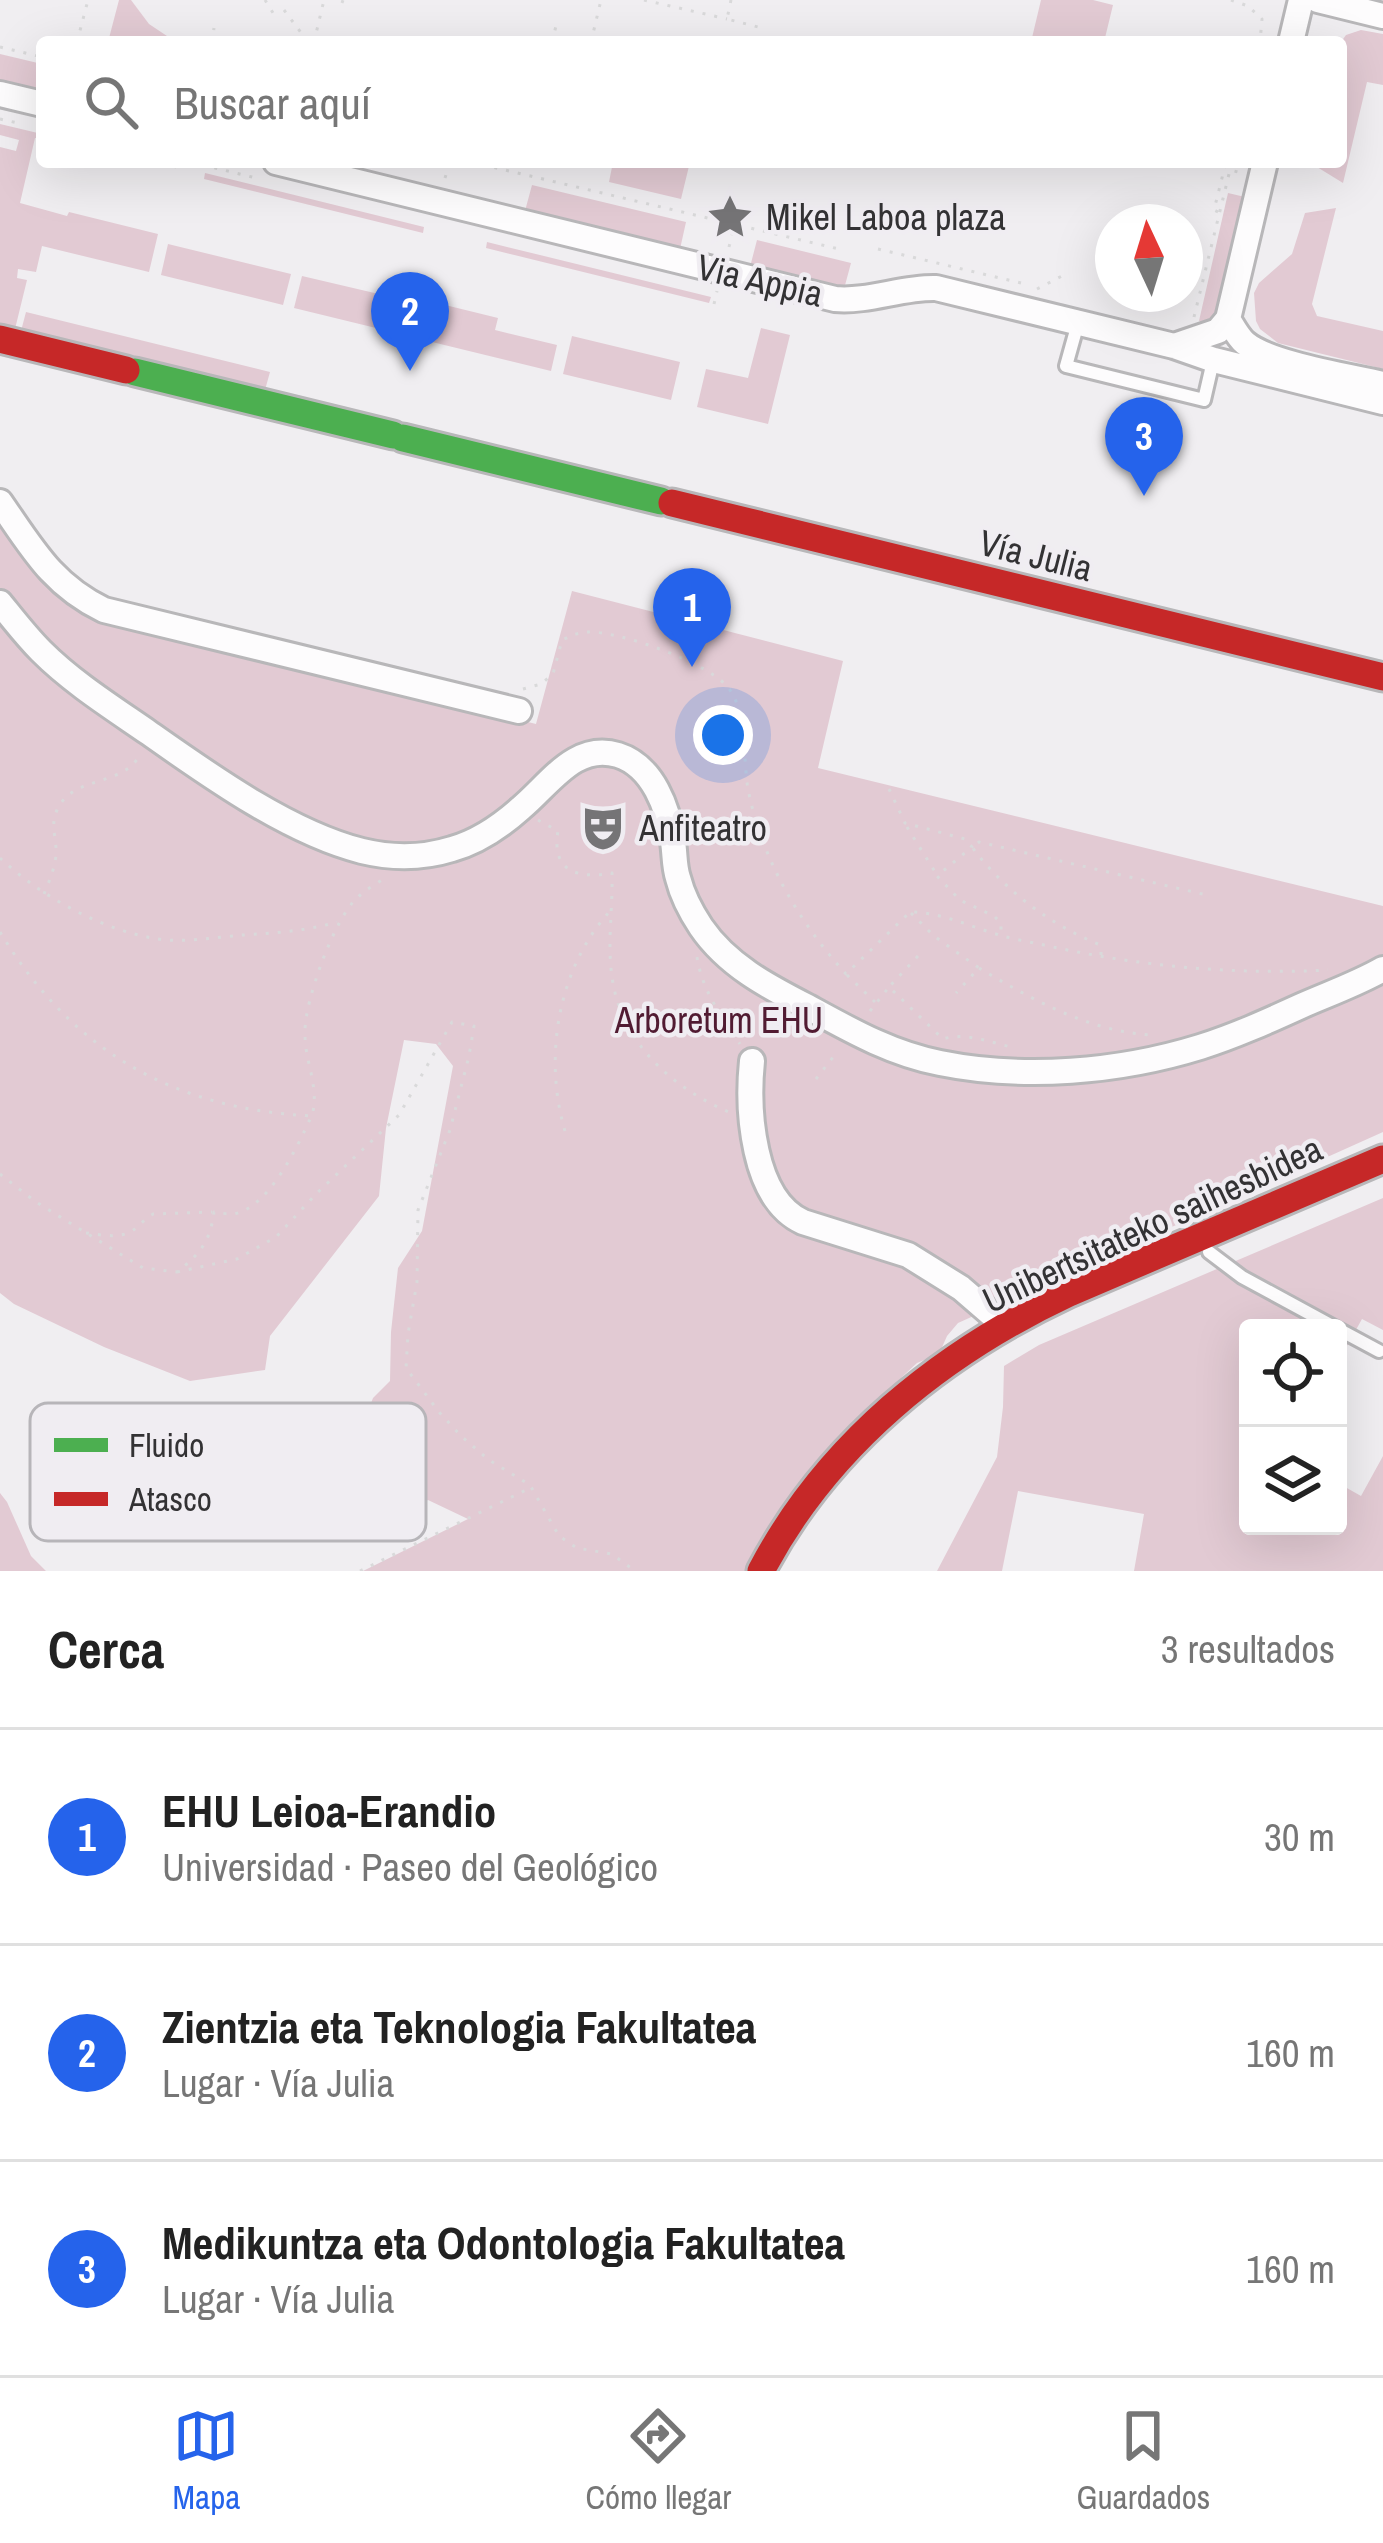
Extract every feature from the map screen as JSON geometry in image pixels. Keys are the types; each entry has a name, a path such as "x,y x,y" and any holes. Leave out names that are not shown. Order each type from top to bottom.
{"main road":[{"name":"Vía Julia","path":"0,339 1383,677"},
{"name":"Unibertsitateko saihesbidea","path":"761,1571 805,1499 860,1435 930,1376 1005,1326 1383,1159"},
{"name":"Unibertsitateko saihesbidea","path":"779,1571 815,1513 876,1442 940,1386 1023,1336 1383,1176"}],"street":[{"path":"1292,36 1301,0"},
{"path":"1318,0 1383,16"},
{"path":"0,94 36,103"},
{"name":"Via Appia","path":"300,168 835,299 936,288 1078,323 1183,337 1214,360 1383,402"},
{"path":"1183,337 1218,331 1228,320 1263,170"},
{"path":"1228,320 1244,342 1260,352 1383,384"},
{"path":"1214,360 1224,348 1244,342"},
{"path":"0,502 51,575 104,610 519,711"},
{"path":"0,603 42,652 204,772 291,822 375,854 425,855 455,849 487,834 520,810 570,762 587,753 616,754 648,774 673,839 676,875 700,926 718,949 747,974 863,1038 943,1064 1031,1072 1094,1068 1197,1048 1383,969"},
{"path":"752,1060 748,1106 754,1141 771,1188 790,1216 908,1255 947,1278 1005,1326"}],"lane":[{"path":"1078,323 1066,366 1204,400 1214,360"},
{"path":"1209,1252 1319,1319"},
{"path":"1347,1334 1379,1352"}],"path":[{"path":"79,36 88,0"},
{"path":"265,0 275,16"},
{"path":"313,36 324,0"},
{"path":"592,36 601,0"},
{"path":"644,0 758,27"},
{"path":"727,19 731,0"},
{"path":"1231,0 1248,6 1262,19 1261,36"},
{"path":"284,10 306,36"},
{"path":"554,36 556,26"},
{"path":"213,36 214,28"},
{"path":"0,47 36,56"},
{"path":"497,168 843,250"},
{"path":"1220,212 1214,210 1227,168"},
{"path":"1183,337 1230,170 1263,170"},
{"path":"878,249 1021,283"},
{"path":"1041,286 1062,276"},
{"path":"1028,311 1034,290 1054,295"},
{"path":"519,711 524,687 541,684 553,674 562,640 577,633 621,638 715,674 732,692 748,790 761,834 791,904 813,938 876,1003 918,956"},
{"path":"44,894 56,860 55,814 65,797 130,767 152,735"},
{"path":"889,789 904,824 938,876 960,900 994,916 1001,923 1001,935"},
{"path":"520,810 559,831 561,863 572,871 584,876 613,873 612,977 625,1023 638,1043 689,1092 751,1121"},
{"path":"904,824 1211,896"},
{"path":"965,838 992,874 1059,925 1098,944 1101,956"},
{"path":"938,876 979,842"},
{"path":"85,1233 116,1236 136,1229 153,1214 234,1214 256,1202 294,1156 312,1116 316,1099 306,1052 306,1011 338,922 374,884 425,855"},
{"path":"0,858 44,894 77,912 159,939 282,933 338,922"},
{"path":"565,1131 556,1054 560,1014 576,961 612,908"},
{"path":"846,974 910,912 928,912 1001,935 1101,956 1211,971 1335,969"},
{"path":"910,912 934,936 1025,995 1111,1028 1170,1035"},
{"path":"700,926 696,954 704,986 752,1060"},
{"path":"0,932 44,996 112,1055 147,1075 236,1107 312,1116"},
{"path":"956,992 979,968"},
{"path":"889,987 944,1039 970,1037 1011,1047"},
{"path":"0,1174 36,1202 143,1268 177,1272 237,1258 277,1238 399,1115 452,1022 474,1026 450,1130 418,1210 417,1282 406,1367 461,1436 530,1485 559,1536 577,1548 612,1554 635,1571"},
{"path":"177,1272 211,1235 214,1212"},
{"path":"426,1539 530,1489"},
{"path":"360,1571 422,1541"}],"green space":[{"path":"119,0 131,0 149,24 167,36 110,36"},
{"path":"1041,0 1093,0 1113,5 1105,36 1032,36"},
{"path":"1361,30 1383,34 1383,85 1367,82 1347,166 1347,36"},
{"path":"0,54 36,63 36,92 0,83"},
{"path":"0,124 36,133 20,203 158,234 149,272 42,246 36,272 18,269 17,278 27,280 15,329 0,325 0,147 16,151 19,140 0,135"},
{"path":"612,168 689,168 681,199 609,182"},
{"path":"1319,168 1347,168 1343,183"},
{"path":"205,173 424,227 423,233 204,179"},
{"path":"532,185 686,222 680,249 525,211"},
{"path":"1228,193 1245,197 1218,310 1207,323 1199,321"},
{"path":"1336,208 1312,304 1317,316 1383,331 1383,369 1278,343 1256,321 1254,293 1292,254 1305,213"},
{"path":"757,240 851,263 844,289 750,267"},
{"path":"487,242 711,297 709,303 486,248"},
{"path":"168,244 291,274 283,305 161,275"},
{"path":"302,276 426,300 417,338 294,308"},
{"path":"437,303 498,318 495,330 557,345 551,371 428,341"},
{"path":"26,312 270,372 265,390 21,331"},
{"path":"761,328 790,335 768,424 697,407 706,369 748,378"},
{"path":"572,336 680,362 671,400 563,374"},
{"name":"Arboretum EHU","path":"0,518 90,614 536,724 572,591 843,661 818,768 1383,906 1383,1132 958,1323 939,1354 917,1363 903,1376 747,1571 363,1571 468,1519 426,1501 426,1403 371,1403 390,1381 398,1268 422,1231 453,1066 436,1044 404,1040 386,1128 379,1196 270,1336 265,1370 190,1381 104,1347 0,1293"},
{"path":"1383,1198 1383,1330 1362,1319 1347,1346 1347,1319 1239,1319 1239,1535 1347,1535 1347,1488 1361,1496 1383,1456 1383,1571 1134,1571 1144,1514 1018,1491 1002,1571 937,1571 997,1457 1004,1366 1039,1345"},
{"path":"0,1493 31,1556 46,1571 0,1571"}],"traffic: fast":[{"path":"135,372 393,435"},
{"path":"403,438 661,501"}],"traffic: jam":[{"path":"0,339 126,370"},
{"path":"672,503 1383,677"},
{"path":"761,1571 788,1525 854,1443 892,1407 976,1344 1069,1293 1383,1159"}],"place":[{"name":"Mikel Laboa plaza","path":"730,217"},
{"name":"Zientzia eta Teknologia Fakultatea","path":"410,371"},
{"name":"Medikuntza eta Odontologia Fakultatea","path":"1144,496"},
{"name":"EHU Leioa-Erandio","path":"692,667"},
{"name":"Anfiteatro","path":"603,828"}]}
